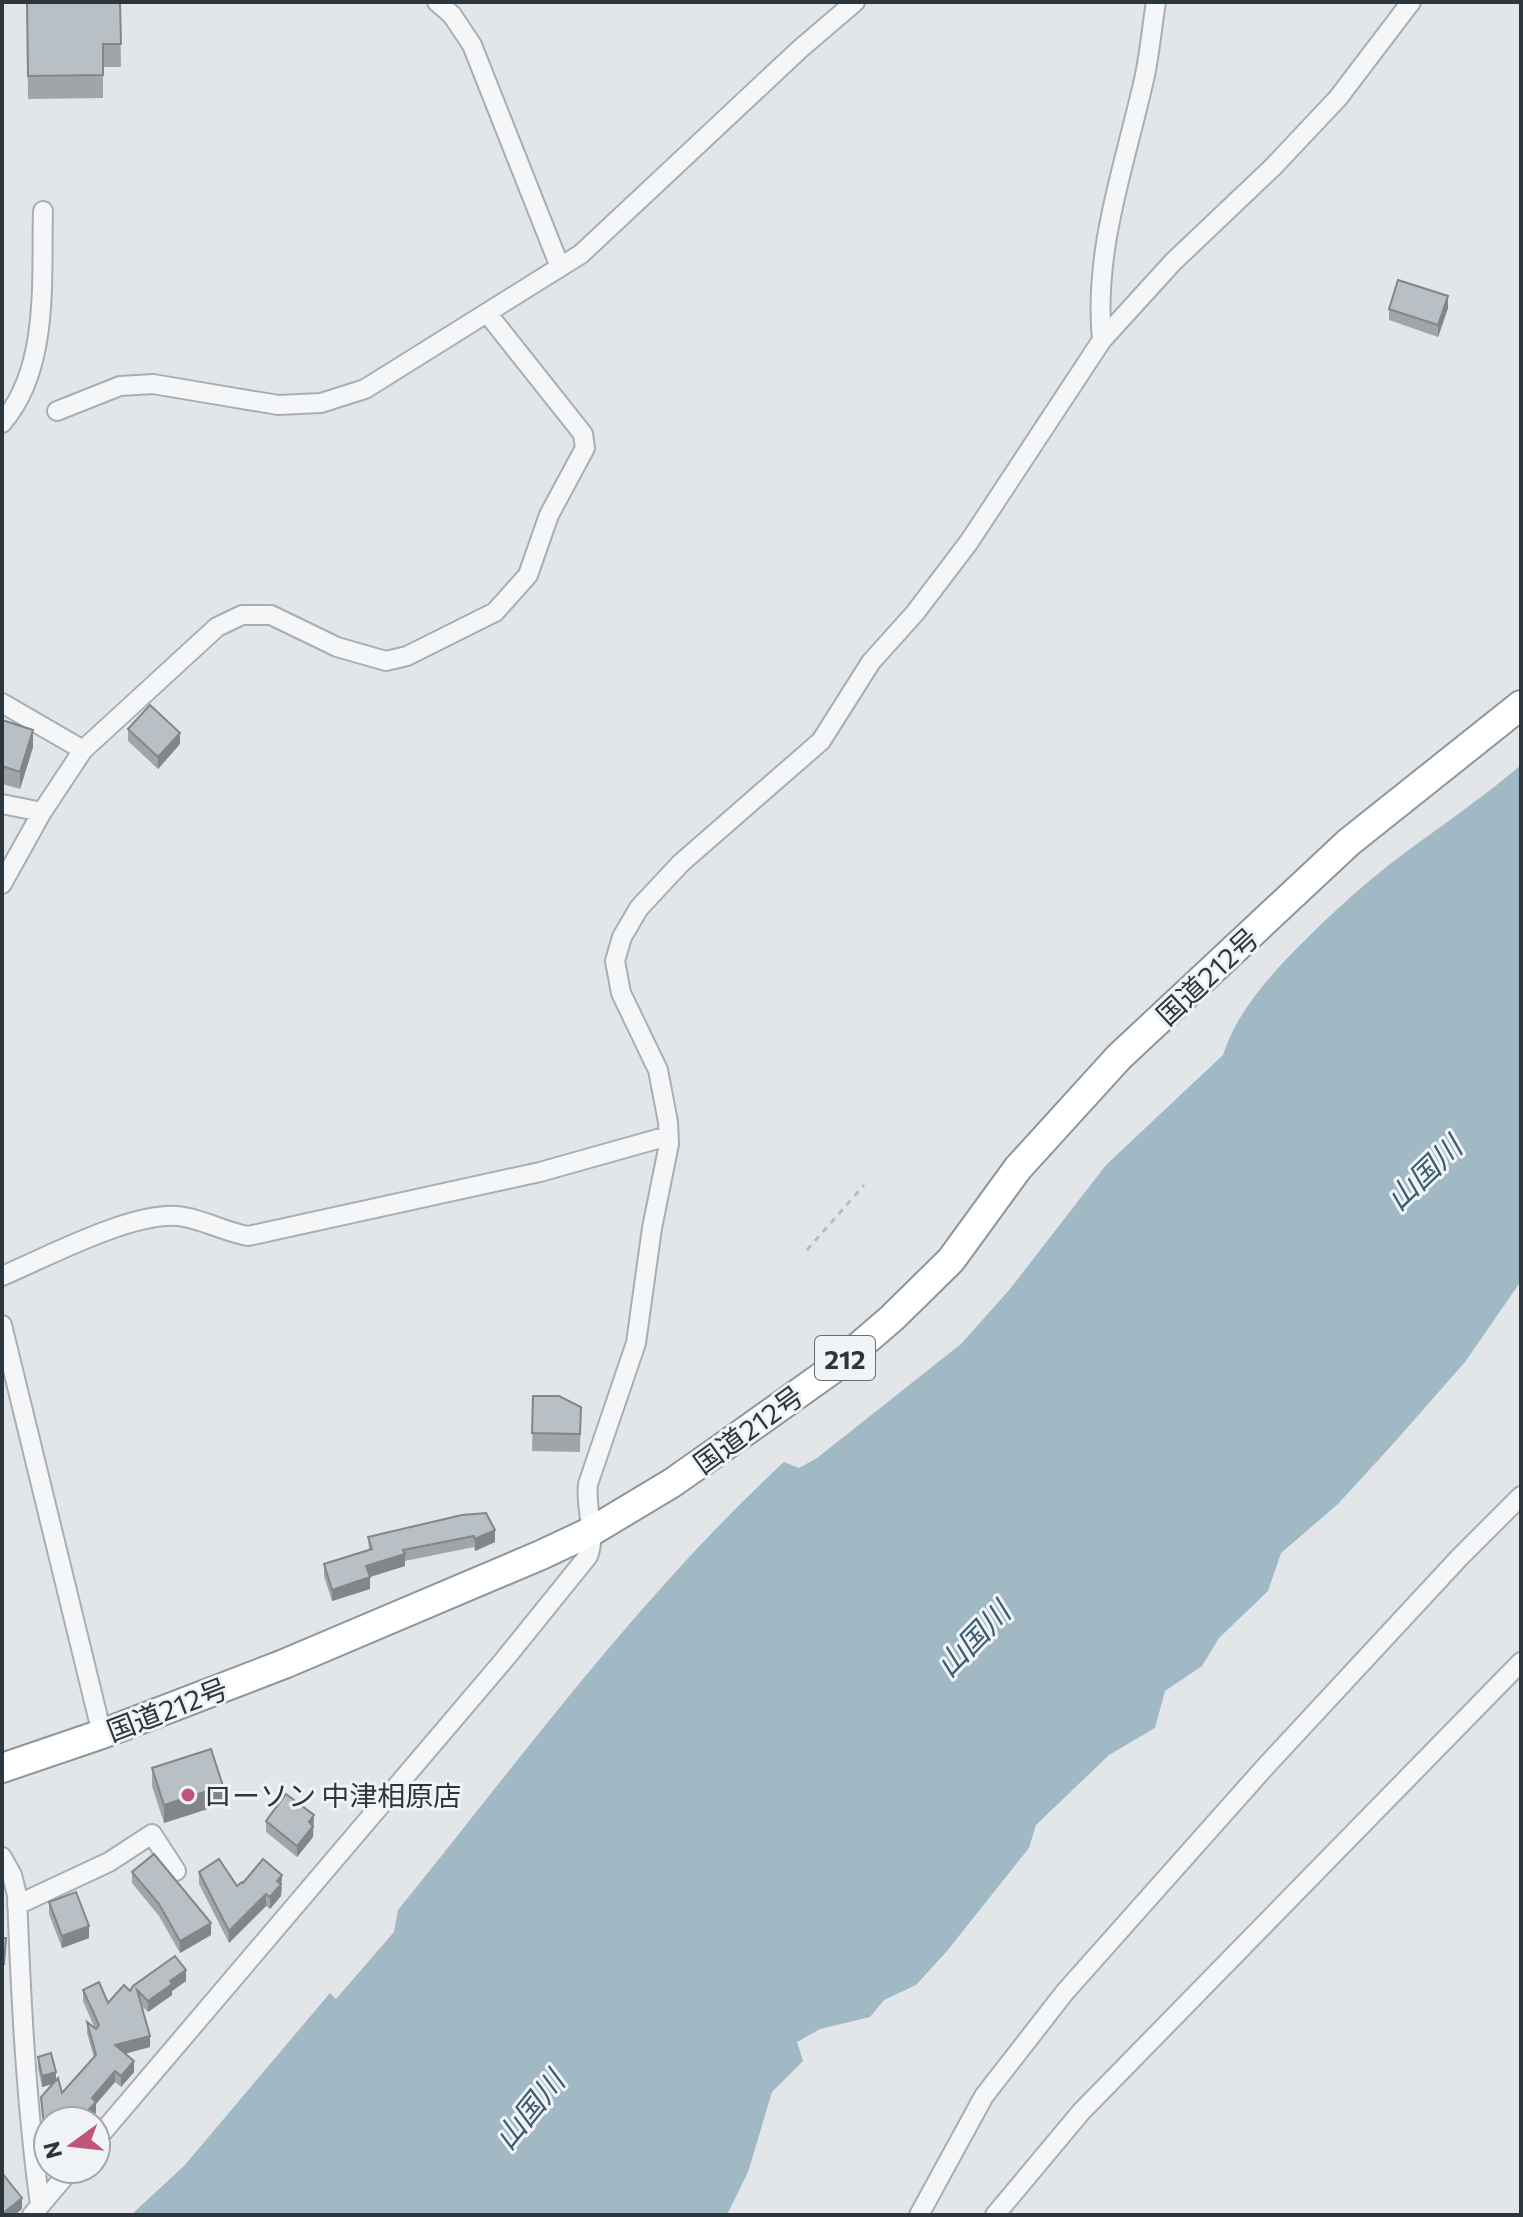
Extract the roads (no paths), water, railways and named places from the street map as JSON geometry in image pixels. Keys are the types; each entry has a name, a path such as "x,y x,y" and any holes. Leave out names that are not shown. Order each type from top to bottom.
{"highway":[{"name":"国道212号","path":"2,1768 102,1734 284,1664 592,1531 672,1483 834,1368 892,1318 951,1260 1018,1168 1119,1057 1349,842 1521,705"}],"street":[{"path":"437,2 452,15 472,45 560,267"},
{"path":"57,411 120,386 153,384 278,405 321,403 365,389 581,254 800,49 855,2"},
{"path":"1102,340 1099,307 1109,223 1146,72 1156,2"},
{"path":"112,2121 504,1660 588,1556 592,1531 587,1508 588,1484 636,1343 668,1136 658,1070 621,993 615,961 622,937 639,908 681,863 821,741 871,662 915,613 969,542 1102,340 1173,262 1273,167 1338,98 1411,2"},
{"path":"2,423 20,398 35,354 41,296 43,211"},
{"path":"2,884 42,812 83,750 217,627 242,615 271,615 337,647 386,661 407,656 495,612 528,575 549,515 585,448 583,434 487,313"},
{"path":"2,703 83,750"},
{"path":"2,804 42,812"},
{"path":"2,1276 95,1237 145,1220 177,1216 228,1233 248,1236 540,1172 668,1136"},
{"path":"2,1325 102,1734"},
{"path":"919,2215 984,2096 1065,1992 1266,1766 1459,1558 1521,1496"},
{"path":"995,2215 1081,2112 1521,1662"},
{"path":"17,1905 109,1862 152,1834 176,1871"},
{"path":"2,1857 12,1875 17,1905 22,2024 36,2210"},
{"path":"36,2210 57,2185"}],"water":[{"name":"山国川","path":"1521,765 1521,1281 1465,1362 1392,1445 1338,1504 1281,1553 1268,1591 1219,1638 1202,1666 1165,1691 1155,1728 1109,1755 1036,1825 1029,1848 916,1985 884,2000 870,2017 820,2029 797,2042 803,2061 772,2092 748,2172 727,2215 131,2215 184,2166 330,1993 336,1999 394,1932 398,1910 536,1736 631,1622 731,1513 784,1462 799,1468 817,1458 961,1344 1010,1289 1106,1165 1223,1055 1245,1010 1299,946 1385,868"}],"place":[{"name":"ローソン 中津相原店","path":"188,1795"}]}
